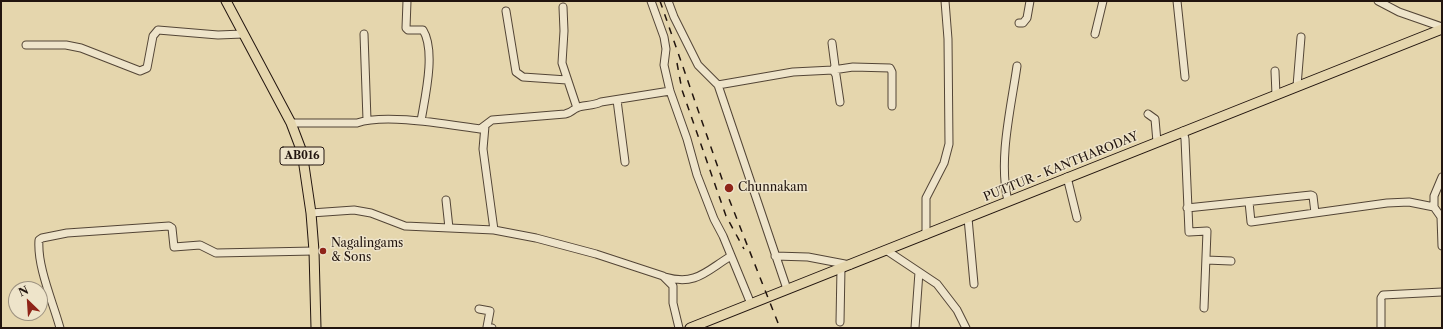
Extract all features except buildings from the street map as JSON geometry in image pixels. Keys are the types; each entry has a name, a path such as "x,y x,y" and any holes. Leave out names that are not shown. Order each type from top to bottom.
{"main road":[{"name":"AB016","path":"226,1 291,123 302,152 311,213 314,251 316,328"},
{"name":"PUTTUR - KANTHARODAY","path":"690,328 1442,28"}],"street":[{"path":"407,1 406,28 408,30 423,30 426,35 428,49 428,79 421,121"},
{"path":"651,1 664,37 666,49 664,65 670,90 697,175 714,219 751,304"},
{"path":"668,1 674,17 698,65 718,85 787,289"},
{"path":"926,235 926,198 944,163 949,144 948,39 946,1"},
{"path":"1020,23 1023,23 1027,18 1030,1"},
{"path":"1095,34 1103,1"},
{"path":"1177,1 1185,77"},
{"path":"1378,1 1399,12 1442,28"},
{"path":"563,7 564,31 562,63 576,108"},
{"path":"506,11 516,72 523,77 567,80"},
{"path":"26,45 66,45 81,48 140,71 147,68 153,36 158,30 218,35 243,34"},
{"path":"364,34 367,120"},
{"path":"1297,86 1301,37"},
{"path":"832,43 835,66 833,70 836,75 840,102"},
{"path":"1008,201 1005,188 1005,155 1017,66"},
{"path":"718,85 793,72 833,70 853,67 890,68 892,72 892,106"},
{"path":"1275,71 1276,95"},
{"path":"291,123 357,123 367,120 421,121 480,129 492,120 565,114 572,112 576,108 670,90"},
{"path":"616,100 625,162"},
{"path":"1148,114 1155,119 1157,142"},
{"path":"485,126 483,149 494,230"},
{"path":"1183,131 1185,139 1188,232 1207,231 1204,308"},
{"path":"1442,176 1434,196 1434,207 1441,218 1442,246"},
{"path":"1067,177 1077,218"},
{"path":"1187,208 1311,195 1313,196 1315,213"},
{"path":"446,200 449,228"},
{"path":"1249,202 1251,222 1387,203 1409,202 1434,207"},
{"path":"311,213 354,210 371,213 405,226 494,230 543,240 596,254 678,280 692,280 731,256"},
{"path":"968,218 974,284"},
{"path":"60,328 41,261 39,240 42,238 67,233 169,226 172,228 174,247 200,245 216,253 314,251"},
{"path":"886,250 937,284 957,310 966,328"},
{"path":"775,256 808,257 846,266 840,322"},
{"path":"1206,260 1231,261"},
{"path":"915,328 920,272"},
{"path":"663,276 673,286 673,303 679,328"},
{"path":"1381,328 1381,298 1383,295 1442,292"},
{"path":"479,309 490,311 488,327 492,328"}],"railway":[{"path":"660,1 729,199 780,328"},
{"path":"677,63 682,90 726,216 744,249"}],"place":[{"name":"Chunnakam","path":"729,188"},
{"name":"Nagalingams & Sons","path":"323,251"}]}
